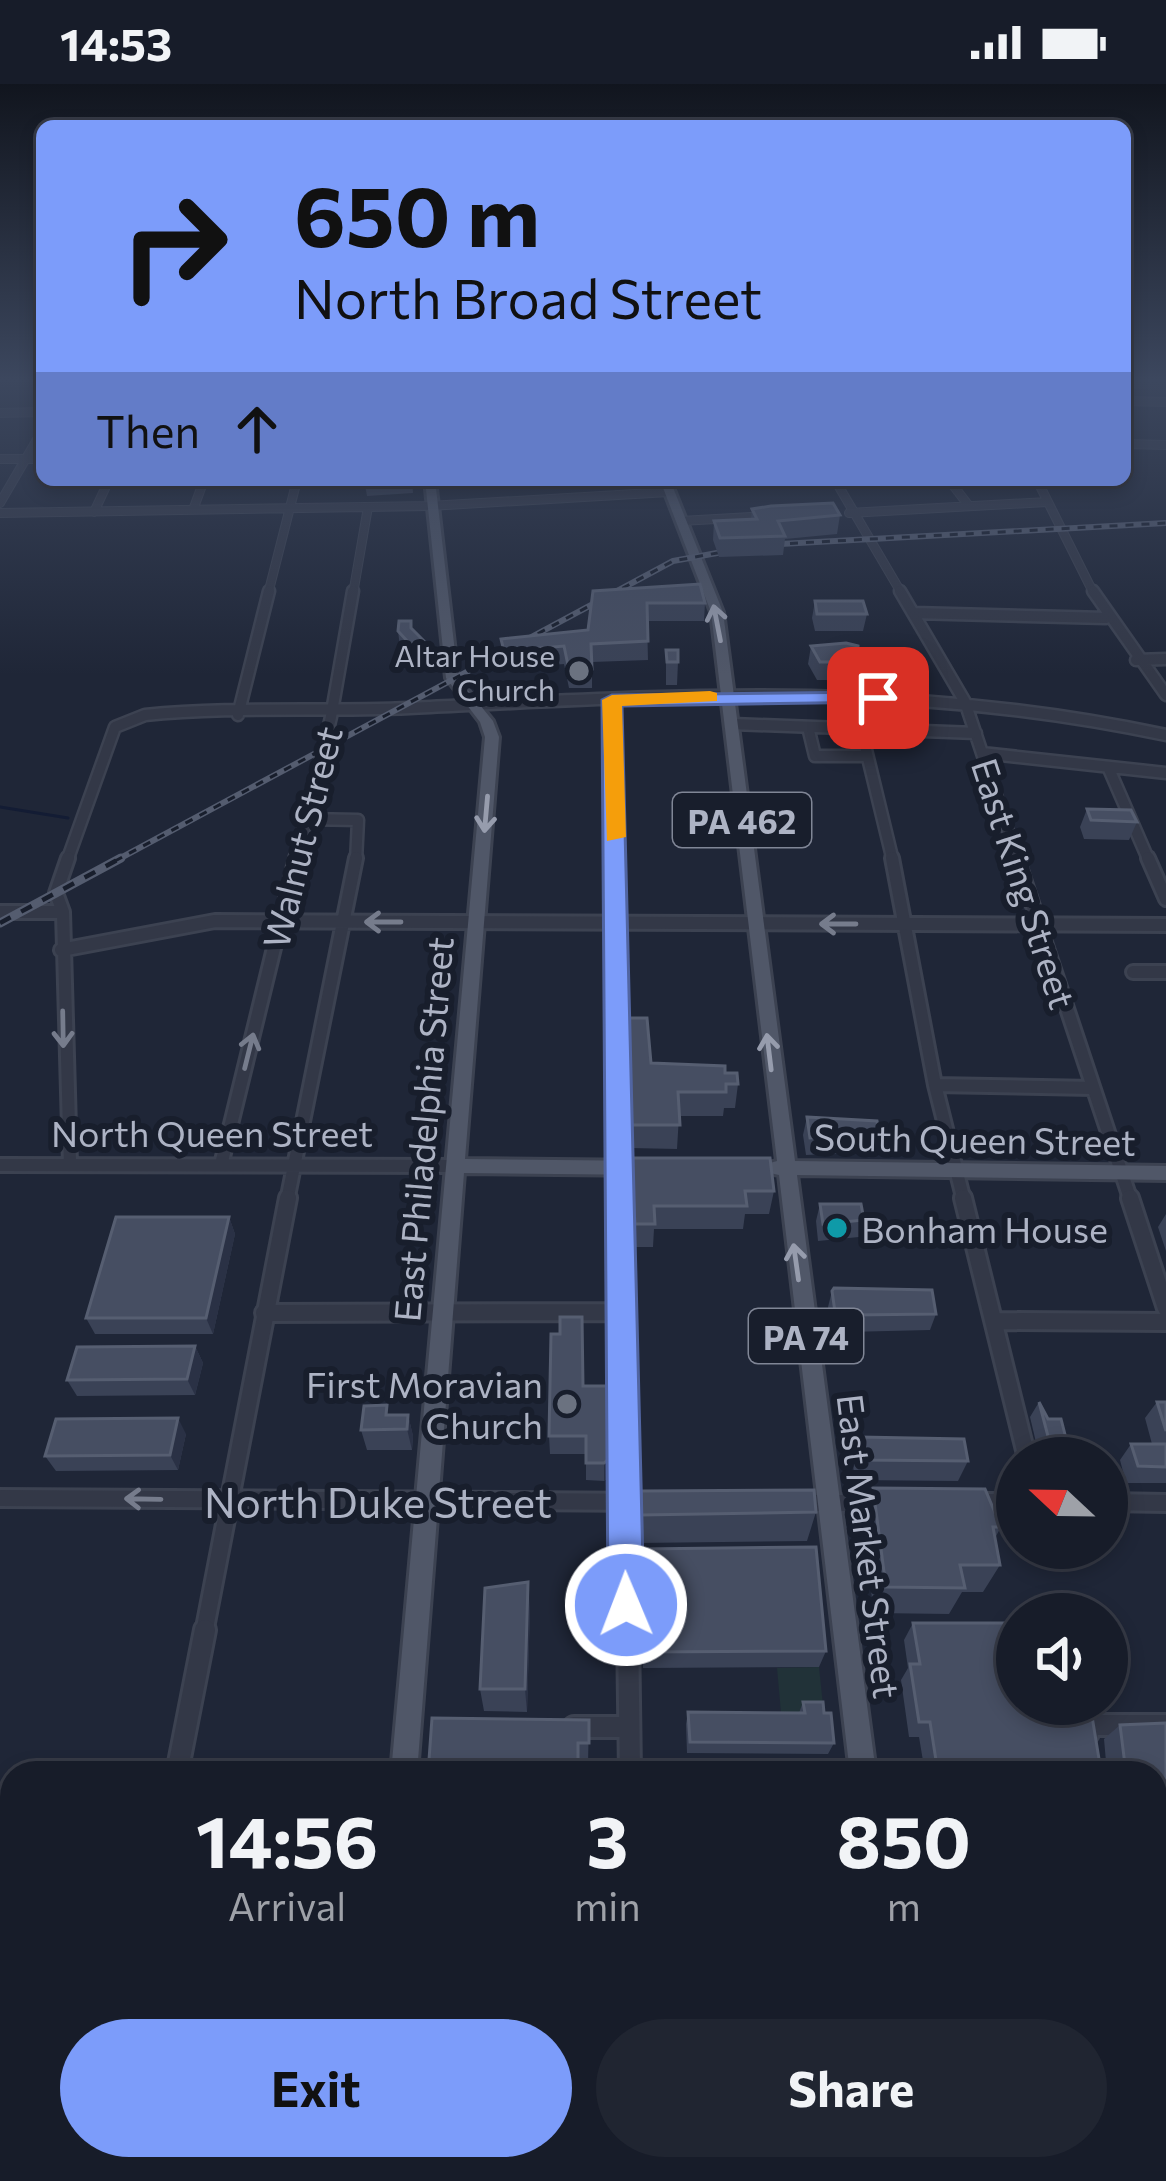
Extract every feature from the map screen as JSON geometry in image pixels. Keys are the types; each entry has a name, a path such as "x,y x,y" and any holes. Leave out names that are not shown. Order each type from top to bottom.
{"main road":[{"name":"East Philadelphia Street","path":"421,486 423,500 430,506"},
{"name":"East Philadelphia Street","path":"408,1761 420,1725 428,1502 492,737 487,721 452,678 430,486"},
{"name":"East Market Street","path":"667,486 717,612 752,924 861,1761"},
{"name":"North Queen Street","path":"454,1166 683,1168"},
{"path":"747,1168 783,1168"},
{"name":"South Queen Street","path":"783,1168 1166,1173"}],"street":[{"path":"94,512 106,486"},
{"path":"193,510 202,486"},
{"path":"238,715 296,486"},
{"path":"0,514 430,506 667,486"},
{"name":"East King Street","path":"839,486 965,702 1166,1308"},
{"path":"954,486 969,506"},
{"path":"1040,486 1106,618 1166,695"},
{"path":"842,512 1047,502"},
{"name":"Walnut Street","path":"221,1165 332,712 368,507"},
{"path":"681,521 774,516"},
{"path":"914,613 1106,618"},
{"path":"1136,660 1166,659"},
{"path":"70,1164 63,912 56,893 115,727 137,716 729,696 965,702 1166,731"},
{"path":"612,700 630,1761"},
{"path":"733,724 976,734"},
{"path":"808,727 815,756 867,756"},
{"path":"861,730 908,923 935,1085 1022,1437"},
{"path":"982,753 1166,773"},
{"path":"1108,769 1166,899"},
{"path":"179,1761 292,1166 341,923 356,880 358,820 306,819"},
{"path":"0,912 63,912"},
{"path":"62,950 215,921 1166,925"},
{"path":"1133,972 1166,972"},
{"path":"935,1085 1093,1088"},
{"name":"North Queen Street","path":"0,1165 454,1166"},
{"path":"264,1313 621,1312"},
{"path":"996,1321 1166,1322"},
{"name":"North Duke Street","path":"0,1498 671,1502"},
{"path":"946,1502 996,1502"},
{"path":"1128,1502 1166,1503"},
{"path":"765,1503 899,1503"},
{"path":"1093,1757 1086,1725 1166,1725"},
{"path":"541,1726 629,1727"}],"shaded area":[{"path":"819,1667 825,1724 782,1724 777,1668"}],"building":[{"path":"833,503 840,515 778,521 785,536 720,538 714,521 757,519 752,509 771,506"},
{"path":"700,584 705,603 647,603 648,641 591,644 592,669 569,670 564,646 504,651 501,639 588,630 593,591"},
{"path":"815,601 863,601 867,614 817,614"},
{"path":"399,621 411,621 411,628 423,640 410,644 398,631"},
{"path":"811,646 858,646 857,662 820,662"},
{"path":"666,650 678,650 678,662 667,662"},
{"path":"1087,809 1131,810 1137,822 1091,820"},
{"path":"629,1018 647,1018 651,1063 725,1066 725,1073 737,1073 738,1084 726,1084 726,1092 678,1092 680,1125 631,1125"},
{"path":"807,1117 877,1121 879,1134 810,1138"},
{"path":"631,1158 770,1158 774,1191 745,1191 747,1206 654,1206 655,1224 635,1224"},
{"path":"820,1204 861,1204 864,1220 823,1224"},
{"path":"116,1217 229,1217 206,1318 86,1318"},
{"path":"834,1288 932,1290 936,1314 835,1312"},
{"path":"560,1317 582,1317 583,1386 612,1386 613,1455 604,1463 586,1463 586,1436 549,1436 551,1334 560,1334"},
{"path":"195,1346 187,1379 67,1380 77,1347"},
{"path":"1039,1402 1048,1419 1061,1419 1066,1437 1048,1437"},
{"path":"1157,1402 1166,1402 1166,1431"},
{"path":"387,1405 386,1415 408,1415 407,1429 361,1430 364,1406"},
{"path":"178,1418 170,1455 45,1456 56,1419"},
{"path":"859,1437 964,1439 968,1461 862,1460"},
{"path":"1131,1444 1166,1444 1166,1467 1138,1466"},
{"path":"873,1488 985,1489 996,1515 996,1565 960,1565 965,1588 886,1587"},
{"path":"814,1490 816,1512 641,1515 641,1491"},
{"path":"816,1547 826,1651 645,1652 641,1549"},
{"path":"528,1582 525,1689 480,1689 485,1588"},
{"path":"913,1623 996,1623 996,1725 1093,1725 1099,1761 936,1761 930,1722 919,1722 910,1664 920,1664"},
{"path":"803,1702 823,1702 824,1713 831,1713 834,1743 690,1742 688,1712 805,1713"},
{"path":"432,1718 589,1720 589,1743 578,1743 578,1761 429,1760"},
{"path":"1166,1723 1166,1761 1124,1761 1120,1725"}],"waterway":[{"path":"0,807 68,818"}],"railway":[{"path":"115,861 673,561 761,545 1166,523"},
{"path":"0,923 121,858"}],"slow traffic":[{"path":"615,837 612,700 710,697"}],"place":[{"name":"Altar House Church","path":"579,671"},
{"name":"Bonham House","path":"837,1228"},
{"name":"First Moravian Church","path":"567,1404"}],"route":[{"path":"626,1605 612,700 878,698"}]}
